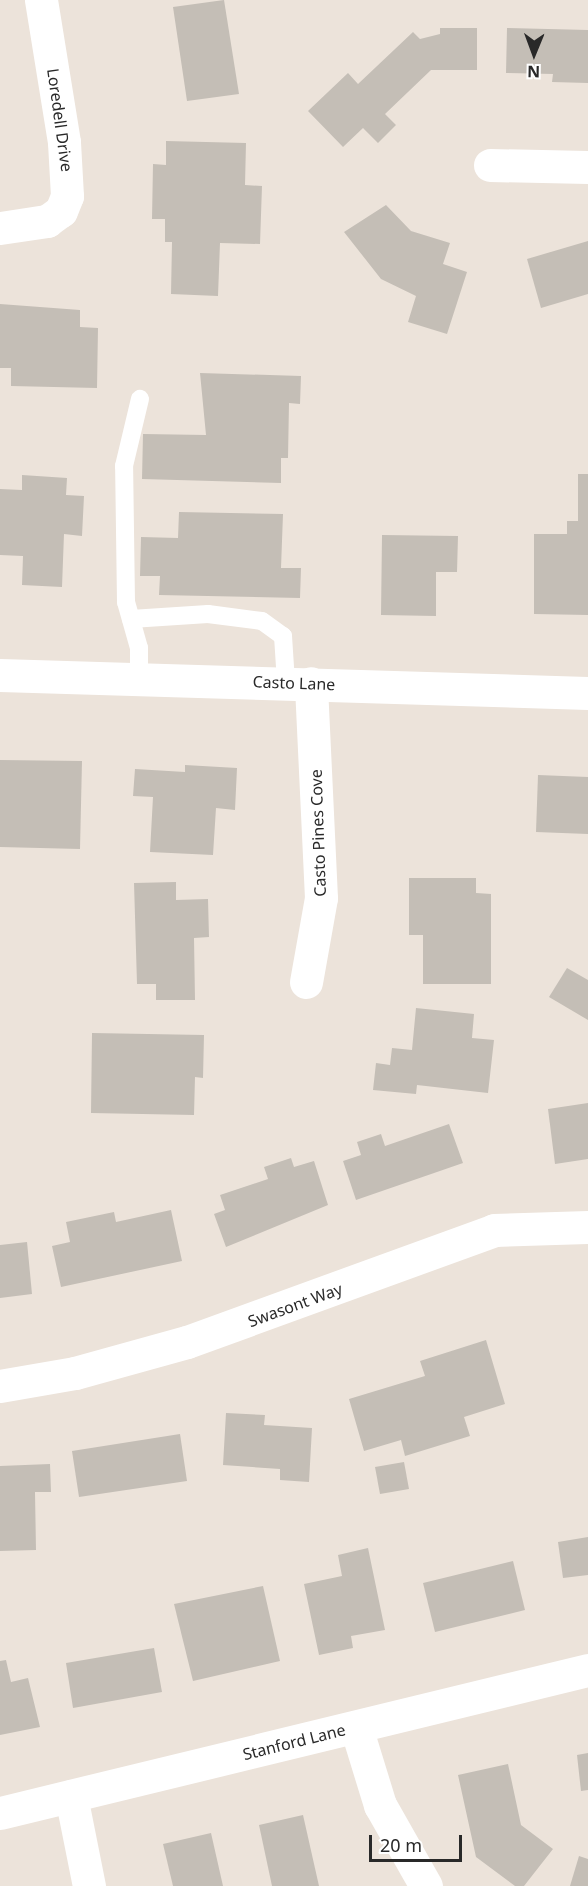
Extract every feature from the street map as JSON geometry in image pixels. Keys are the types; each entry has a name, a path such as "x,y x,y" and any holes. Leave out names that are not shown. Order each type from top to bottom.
{"street":[{"name":"Loredell Drive","path":"0,228 47,220 61,210 67,196 64,142 41,0"},
{"path":"489,165 588,166"},
{"name":"Casto Lane","path":"0,675 588,693"},
{"name":"Casto Pines Cove","path":"298,683 321,898 306,982"},
{"name":"Swasont Way","path":"0,1386 75,1373 187,1342 494,1230 588,1227"},
{"name":"Stanford Lane","path":"0,1813 588,1670"},
{"path":"356,1727 380,1805 426,1886"},
{"path":"71,1796 89,1886"}],"lane":[{"path":"139,678 131,619 126,602 124,466 140,399"},
{"path":"131,619 227,614 262,621 283,636 298,683"}],"building":[{"path":"224,0 239,94 187,101 173,7"},
{"path":"440,28 477,28 477,70 431,70 385,114 396,125 378,143 363,128 343,147 308,111 348,73 358,84 413,32 420,39 440,34"},
{"path":"507,28 588,30 588,83 552,82 553,74 506,73"},
{"path":"166,141 246,143 245,185 262,186 260,244 220,243 218,296 171,294 172,242 165,242 165,219 152,219 153,164 166,165"},
{"path":"386,205 411,231 450,243 443,264 467,272 447,334 408,322 416,296 381,279 344,232"},
{"path":"588,241 588,294 541,308 527,259"},
{"path":"0,304 80,310 80,327 98,328 97,388 11,386 11,368 0,368"},
{"path":"200,373 301,376 300,404 289,403 288,458 281,458 281,483 142,479 143,434 206,435"},
{"path":"578,474 588,474 588,615 534,614 534,534 567,534 567,521 578,521"},
{"path":"22,475 67,478 66,495 84,496 82,536 64,534 62,587 22,585 23,556 0,555 0,489 22,490"},
{"path":"179,512 283,514 281,568 301,568 300,598 159,595 160,576 140,576 141,537 178,538"},
{"path":"382,535 458,536 457,572 436,572 436,616 381,615"},
{"path":"0,760 82,761 80,849 0,847"},
{"path":"185,765 237,768 235,810 216,808 213,855 150,852 153,797 133,796 135,769 185,772"},
{"path":"538,775 588,777 588,834 536,832"},
{"path":"409,878 476,878 476,893 491,894 491,984 423,984 423,935 409,935"},
{"path":"176,882 176,900 208,899 209,937 194,938 195,1000 156,1000 156,984 137,984 134,883"},
{"path":"567,968 588,980 588,1020 549,997"},
{"path":"416,1008 474,1014 472,1038 494,1040 488,1093 417,1085 416,1094 373,1090 376,1063 390,1065 392,1048 412,1050"},
{"path":"92,1033 204,1035 203,1078 195,1077 194,1115 91,1113"},
{"path":"588,1103 588,1159 555,1164 548,1109"},
{"path":"449,1124 463,1163 356,1200 343,1161 361,1155 357,1142 381,1134 385,1146"},
{"path":"291,1158 294,1167 314,1161 328,1205 226,1247 214,1214 225,1210 220,1195 268,1179 264,1167"},
{"path":"171,1210 182,1261 61,1287 52,1246 70,1242 66,1222 114,1212 116,1222"},
{"path":"27,1242 32,1294 0,1298 0,1245"},
{"path":"486,1340 505,1404 464,1417 470,1436 405,1456 401,1440 364,1451 349,1399 425,1376 420,1361"},
{"path":"226,1413 265,1415 264,1425 312,1428 309,1482 280,1480 280,1469 223,1465"},
{"path":"180,1434 187,1481 79,1497 72,1451"},
{"path":"404,1462 409,1489 380,1494 375,1467"},
{"path":"50,1464 51,1492 35,1492 36,1550 0,1551 0,1466"},
{"path":"588,1537 588,1575 563,1578 558,1542"},
{"path":"368,1548 385,1630 351,1636 353,1648 319,1655 304,1584 342,1576 338,1555"},
{"path":"513,1561 525,1610 435,1632 423,1583"},
{"path":"263,1586 280,1661 193,1681 174,1604"},
{"path":"154,1648 162,1692 73,1708 66,1663"},
{"path":"6,1660 11,1682 28,1678 40,1727 0,1735 0,1661"},
{"path":"588,1753 588,1790 581,1791 577,1755"},
{"path":"508,1764 521,1825 553,1849 524,1886 515,1886 476,1857 458,1775"},
{"path":"303,1815 319,1886 272,1886 259,1825"},
{"path":"211,1833 223,1886 173,1886 163,1844"},
{"path":"579,1856 588,1859 588,1886 570,1886"}]}
